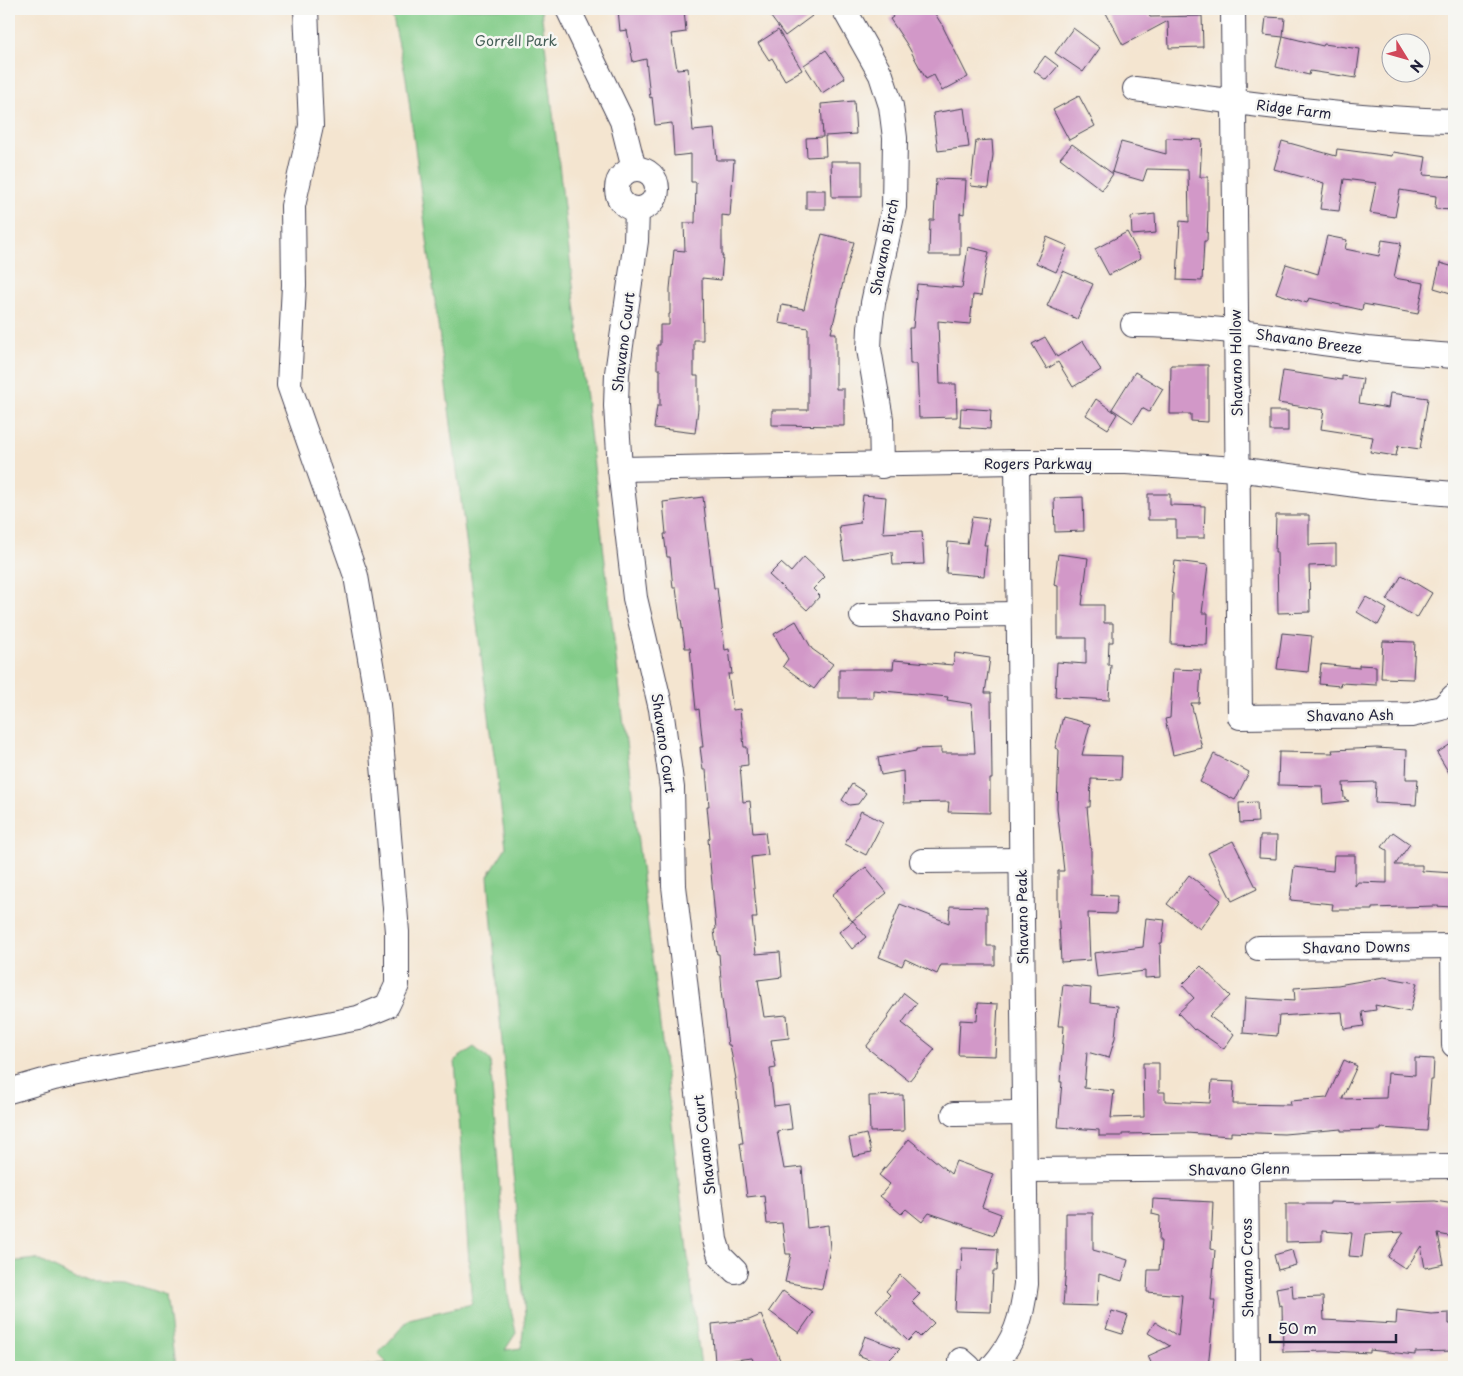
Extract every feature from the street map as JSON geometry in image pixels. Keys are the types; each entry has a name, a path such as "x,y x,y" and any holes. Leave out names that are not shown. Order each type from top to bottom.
{"street":[{"path":"9,1091 54,1078 358,1018 387,1006 397,985 397,932 378,705 356,576 289,384 294,285 293,206 311,126 306,9"},
{"name":"Shavano Court","path":"568,9 622,121 634,168 626,171 621,177 617,191 619,198 624,204 638,210 636,241 617,373 616,406 620,469 635,598 661,709 672,788 674,886 715,1240 720,1256 736,1271"},
{"name":"Shavano Birch","path":"844,9 880,75 891,106 895,138 894,207 873,303 870,328 870,349 881,419 882,466"},
{"name":"Shavano Hollow","path":"1233,9 1240,717"},
{"name":"Ridge Farm","path":"1135,89 1363,117 1454,121"},
{"name":"Shavano Breeze","path":"1133,325 1169,325 1236,331 1369,349 1454,356"},
{"name":"Rogers Parkway","path":"620,469 882,466 1017,462 1126,462 1237,469 1371,487 1454,494"},
{"name":"Shavano Peak","path":"995,1366 1016,1332 1023,1309 1026,1284 1017,462"},
{"name":"Shavano Point","path":"862,616 1018,614"},
{"name":"Shavano Ash","path":"1240,717 1411,715 1442,708 1454,696"},
{"path":"922,861 1021,860"},
{"path":"1454,946 1454,1045"},
{"name":"Shavano Downs","path":"1258,948 1454,946"},
{"path":"954,1114 1024,1113"},
{"name":"Shavano Glenn","path":"1025,1170 1454,1166"},
{"name":"Shavano Cross","path":"1246,1169 1248,1367"}],"green space":[{"name":"Gorrell Park","path":"391,9 541,9 701,1367 354,1367 387,1363 378,1354 409,1319 472,1304 455,1060 474,1047 490,1060 508,1295 516,1333 505,1350 521,1348 525,1316 488,876 506,847 406,78"},
{"path":"36,1259 76,1279 125,1281 166,1295 175,1367 9,1367 9,1262"}],"building":[{"path":"618,9 684,9 686,32 671,34 677,69 688,68 693,131 714,129 717,160 734,160 730,216 722,215 723,256 721,280 702,278 703,340 694,340 694,376 698,376 698,409 695,433 654,428 657,406 660,406 660,369 657,369 657,345 660,345 660,325 669,325 674,250 685,251 684,223 695,223 696,182 691,182 691,154 674,156 672,123 655,125 646,59 633,62 627,30 620,31"},
{"path":"765,9 806,9 812,16 785,36"},
{"path":"888,9 932,9 968,77 942,91 934,75 926,79 908,46 890,19 893,17"},
{"path":"1114,9 1146,9 1150,17 1202,16 1203,47 1169,48 1168,21 1123,45 1106,13"},
{"path":"1266,17 1285,18 1283,36 1323,46 1324,44 1360,49 1356,78 1310,71 1309,75 1276,67 1283,37 1264,35"},
{"path":"1073,28 1100,48 1083,72 1055,53"},
{"path":"778,30 802,70 785,80 772,58 769,60 758,43"},
{"path":"826,50 845,78 822,93 804,65"},
{"path":"1045,56 1058,66 1046,80 1034,71"},
{"path":"1079,96 1095,126 1069,140 1053,110"},
{"path":"854,101 856,134 825,136 826,156 807,157 806,138 823,137 821,104"},
{"path":"964,108 969,147 938,151 933,113"},
{"path":"1166,138 1202,140 1200,177 1208,177 1208,210 1207,241 1204,241 1202,281 1177,280 1180,221 1189,222 1188,170 1147,169 1143,181 1112,172 1121,142 1166,154"},
{"path":"992,140 993,155 989,188 971,186 976,141"},
{"path":"1282,141 1336,156 1337,149 1392,156 1393,152 1426,157 1423,175 1454,177 1454,210 1435,209 1436,196 1400,190 1395,217 1370,213 1376,183 1344,179 1339,211 1320,209 1324,183 1274,169"},
{"path":"1072,144 1113,174 1102,190 1060,158"},
{"path":"831,161 862,161 862,197 832,197"},
{"path":"936,179 966,180 964,214 960,213 960,255 929,255 930,220 934,220"},
{"path":"806,190 825,190 825,209 806,209"},
{"path":"1155,214 1156,233 1132,235 1131,217"},
{"path":"1127,232 1141,258 1109,275 1095,249"},
{"path":"822,234 854,242 831,333 836,333 836,389 844,389 844,426 772,425 772,410 808,410 808,328 779,323 782,305 804,309"},
{"path":"1327,236 1347,240 1345,249 1379,256 1382,240 1401,243 1394,278 1424,283 1418,314 1363,304 1362,310 1309,298 1307,303 1276,293 1286,264 1318,274"},
{"path":"1047,237 1068,246 1056,272 1036,263"},
{"path":"968,247 989,252 981,296 973,295 970,324 938,321 940,384 956,384 957,417 919,418 917,364 910,364 909,328 913,328 917,284 962,288"},
{"path":"1440,263 1454,267 1454,294 1434,288"},
{"path":"1063,271 1093,284 1077,319 1047,306"},
{"path":"1045,337 1057,357 1083,341 1101,370 1073,387 1058,362 1047,369 1032,344"},
{"path":"1171,365 1208,365 1208,422 1191,421 1191,414 1170,414"},
{"path":"1283,371 1342,380 1342,376 1363,379 1359,403 1388,408 1390,393 1428,398 1420,449 1398,446 1396,456 1370,452 1373,437 1321,429 1324,410 1278,403"},
{"path":"1135,372 1163,389 1149,412 1142,408 1133,423 1112,409"},
{"path":"1096,399 1117,414 1108,429 1086,415"},
{"path":"961,408 991,410 990,429 960,427"},
{"path":"1270,411 1288,411 1288,431 1270,431"},
{"path":"1148,494 1170,494 1170,505 1205,506 1204,538 1176,538 1176,520 1148,520"},
{"path":"863,495 886,497 883,533 922,531 924,564 893,565 892,552 844,560 839,526 860,523"},
{"path":"703,497 714,588 717,588 725,650 729,649 732,674 728,674 733,710 740,709 744,747 747,747 748,765 740,766 743,802 750,801 753,833 765,832 768,855 751,857 757,918 752,918 756,954 780,952 782,977 758,980 764,1017 787,1015 789,1038 771,1040 776,1068 770,1069 774,1106 789,1104 792,1129 777,1131 784,1169 802,1167 807,1228 828,1225 830,1249 822,1289 785,1282 791,1254 786,1254 782,1223 767,1224 764,1195 747,1197 740,1143 743,1143 736,1079 730,1045 728,1045 721,991 719,954 717,954 714,930 716,929 708,839 710,838 707,806 709,806 706,770 703,770 700,747 703,747 699,709 696,710 690,648 685,648 676,588 673,588 670,557 667,557 664,534 666,534 663,502"},
{"path":"1083,497 1084,531 1055,532 1054,498"},
{"path":"1276,515 1309,515 1309,545 1336,544 1336,565 1309,566 1310,612 1278,613 1277,552 1275,552"},
{"path":"972,517 989,519 984,545 987,545 984,576 946,573 948,542 967,544"},
{"path":"1058,554 1088,558 1082,605 1104,605 1104,623 1113,623 1113,642 1109,642 1108,665 1111,665 1109,700 1055,697 1057,662 1086,664 1086,638 1058,638 1058,586 1054,585"},
{"path":"804,557 825,577 813,589 820,596 807,610 769,575 781,563 791,572"},
{"path":"1175,561 1208,565 1202,613 1208,613 1207,645 1171,644 1173,594 1171,593"},
{"path":"1402,575 1432,593 1417,618 1387,600"},
{"path":"1366,597 1387,609 1378,625 1357,612"},
{"path":"796,621 812,649 833,664 814,689 783,666 788,659 774,634"},
{"path":"1282,633 1312,636 1308,672 1277,669"},
{"path":"1383,641 1415,642 1413,679 1381,678"},
{"path":"955,653 990,658 985,693 991,693 992,779 990,779 990,813 948,812 949,802 904,803 903,771 881,775 878,758 916,751 916,749 941,748 941,753 975,753 972,704 947,700 948,697 873,690 873,698 839,698 839,669 893,669 894,660 953,665"},
{"path":"1321,664 1359,668 1359,665 1376,666 1376,685 1341,683 1340,686 1319,684"},
{"path":"1173,669 1201,670 1199,703 1191,703 1202,748 1173,755 1165,719 1170,718"},
{"path":"1063,717 1090,724 1082,755 1122,756 1121,780 1091,779 1090,807 1087,807 1091,851 1091,895 1117,896 1116,914 1088,913 1090,960 1061,962 1058,871 1064,871 1057,808 1059,750 1055,748"},
{"path":"1454,742 1454,781 1437,753"},
{"path":"1377,748 1407,750 1406,779 1418,779 1416,805 1375,803 1376,782 1343,783 1344,798 1349,801 1323,804 1322,786 1278,785 1279,752 1333,753 1332,750"},
{"path":"1214,754 1249,772 1235,800 1200,782"},
{"path":"852,784 866,793 858,804 849,805 842,800"},
{"path":"1257,802 1258,822 1240,823 1239,803"},
{"path":"861,811 883,822 866,855 845,844"},
{"path":"1393,832 1410,844 1395,865 1422,865 1422,871 1454,873 1454,907 1332,910 1333,904 1290,900 1294,867 1333,871 1334,855 1355,855 1355,886 1358,882 1387,883 1387,850 1382,847"},
{"path":"1260,836 1277,836 1276,859 1259,858"},
{"path":"1233,841 1257,889 1232,901 1208,853"},
{"path":"866,867 887,893 852,921 832,895"},
{"path":"1189,875 1221,900 1200,929 1167,904"},
{"path":"900,904 949,923 950,906 987,907 987,946 995,946 995,965 941,965 937,974 905,959 902,966 879,957"},
{"path":"1146,918 1165,920 1162,943 1160,943 1161,977 1145,978 1145,971 1097,977 1094,953 1143,947"},
{"path":"853,921 866,937 852,949 839,932"},
{"path":"1201,966 1230,996 1209,1016 1234,1034 1224,1049 1194,1030 1178,1013 1194,998 1182,985"},
{"path":"1384,977 1417,983 1410,1012 1375,1005 1376,1010 1362,1012 1364,1026 1344,1029 1342,1012 1279,1016 1277,1036 1243,1033 1245,998 1295,1001 1294,988 1338,985"},
{"path":"1063,985 1091,988 1090,1003 1118,1006 1115,1038 1109,1058 1087,1052 1084,1088 1114,1091 1111,1118 1144,1117 1143,1063 1159,1063 1159,1092 1165,1092 1165,1101 1210,1103 1212,1081 1234,1082 1233,1104 1291,1105 1290,1101 1327,1098 1344,1060 1357,1066 1342,1099 1386,1098 1388,1073 1415,1075 1415,1058 1434,1059 1427,1131 1381,1128 1381,1130 1341,1131 1341,1129 1284,1134 1231,1132 1231,1136 1186,1133 1099,1136 1099,1130 1058,1127 1064,1026 1058,1026"},
{"path":"904,993 917,1003 902,1023 935,1049 909,1081 866,1047"},
{"path":"978,1003 998,1004 995,1056 958,1055 960,1020 977,1021"},
{"path":"903,1095 904,1131 870,1132 869,1096"},
{"path":"866,1134 871,1153 853,1157 849,1138"},
{"path":"909,1139 951,1174 956,1161 993,1174 982,1207 1001,1214 994,1235 929,1213 922,1222 906,1209 901,1214 880,1196 890,1184 879,1175"},
{"path":"1153,1199 1213,1202 1211,1249 1215,1250 1211,1300 1215,1300 1208,1367 1153,1367 1148,1356 1170,1346 1148,1333 1155,1322 1178,1336 1182,1295 1147,1292 1148,1270 1159,1270 1161,1241 1159,1241 1160,1216 1152,1214"},
{"path":"1435,1201 1454,1204 1454,1237 1438,1234 1444,1264 1425,1268 1421,1246 1406,1269 1388,1257 1404,1232 1365,1234 1362,1257 1349,1256 1352,1233 1322,1231 1322,1241 1286,1242 1286,1204"},
{"path":"1066,1213 1093,1213 1093,1250 1128,1260 1122,1281 1099,1274 1097,1306 1063,1305 1066,1268"},
{"path":"962,1248 998,1249 997,1271 993,1271 991,1312 955,1311 957,1271 961,1271"},
{"path":"1292,1250 1296,1265 1278,1270 1274,1255"},
{"path":"900,1275 920,1294 912,1302 934,1323 920,1337 916,1333 908,1341 876,1310 890,1295 886,1291"},
{"path":"1292,1285 1293,1298 1323,1297 1324,1320 1396,1324 1397,1310 1431,1314 1449,1313 1449,1324 1454,1324 1454,1351 1415,1352 1415,1355 1370,1350 1370,1353 1330,1351 1283,1352 1282,1305 1279,1306 1276,1288"},
{"path":"783,1291 813,1313 799,1333 769,1311"},
{"path":"1112,1311 1128,1316 1122,1334 1106,1329"},
{"path":"761,1315 783,1367 756,1367 752,1358 715,1362 712,1324 749,1320"},
{"path":"865,1336 900,1349 884,1365 858,1355"}]}
